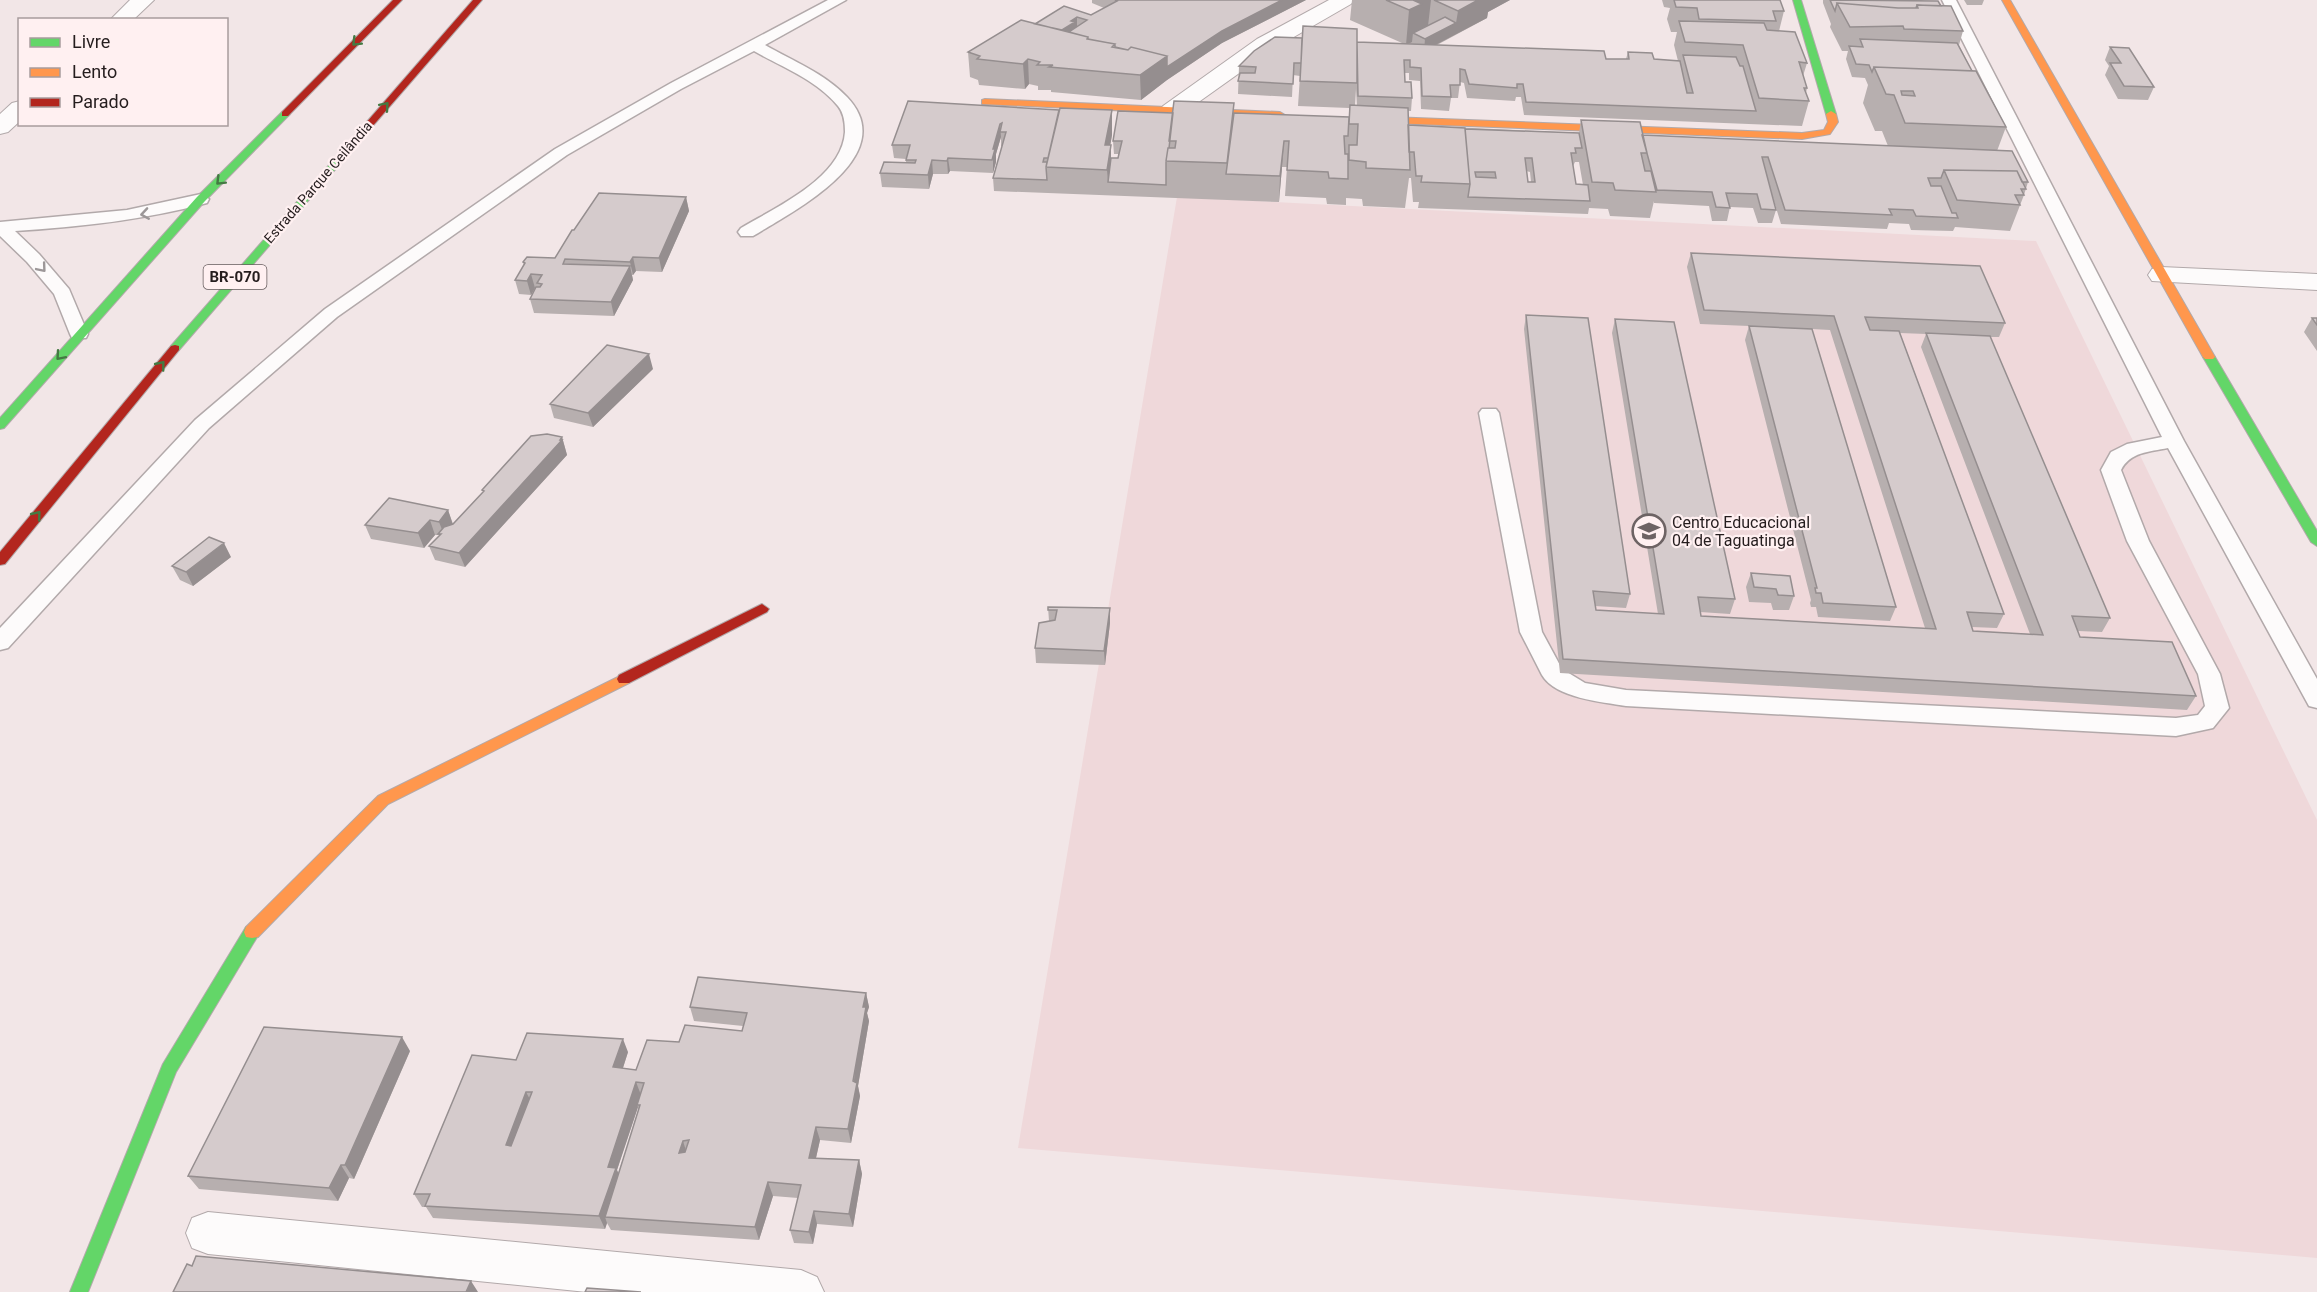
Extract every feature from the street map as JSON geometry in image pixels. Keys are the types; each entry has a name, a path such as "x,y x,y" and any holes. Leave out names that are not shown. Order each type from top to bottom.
{"main road":[{"path":"0,425 201,199 398,0"},
{"name":"Estrada Parque Ceilândia","path":"0,561 190,330 478,0"},
{"path":"1350,118 1802,136 1827,132 1833,122 1797,0"},
{"path":"2006,0 2161,275 2317,542"},
{"path":"985,102 1290,116"},
{"path":"79,1292 169,1069 247,937 382,800 762,609"}],"street":[{"path":"122,18 143,0"},
{"path":"1171,111 1265,44 1344,0"},
{"path":"0,128 18,110"},
{"path":"2161,275 2317,282"},
{"path":"208,1233 801,1292"}],"lane":[{"path":"0,642 202,424 331,313 561,152 676,86 839,0"},
{"path":"1949,0 2174,441 2317,700"},
{"path":"747,232 836,171 852,144 853,123 845,104 831,90 754,45"},
{"path":"0,227 91,222 164,211 201,199"},
{"path":"0,227 33,258 63,293 79,334"},
{"path":"1489,413 1531,632 1553,675 1580,690 1626,698 2176,727 2205,722 2217,708 2209,674 2138,541 2111,470 2118,456 2134,448 2174,441"}],"shaded area":[{"name":"Centro Educacional 04 de Taguatinga","path":"1177,197 2036,241 2317,820 2317,1258 1018,1148"}],"building":[{"path":"1115,0 1282,0 1222,31 1167,67 1167,56 1131,47 1128,50 1115,47 1115,44 1088,39 1088,37 1069,32 1087,20 1077,17 1071,21 1075,22 1062,30 1035,24 1064,6 1091,15 1117,1"},
{"path":"1386,0 1413,0 1422,4 1409,10"},
{"path":"1434,0 1478,0 1458,11"},
{"path":"1674,0 1780,0 1784,11 1773,11 1776,21 1699,19 1697,8 1676,7"},
{"path":"1830,0 1938,1 1941,6 1917,5 1916,8 1898,8 1837,3 1835,11"},
{"path":"1837,3 1898,8 1918,8 1917,5 1951,6 1963,31 1904,29 1903,26 1850,27"},
{"path":"1445,17 1456,23 1425,39 1413,33"},
{"path":"1021,20 1088,37 1087,39 1115,44 1112,47 1128,50 1131,47 1167,56 1140,75 1049,67 1053,65 1037,65 1040,62 1028,59 1023,64 977,59 980,56 968,52"},
{"path":"1679,21 1764,23 1767,30 1795,32 1807,63 1799,62 1809,101 1759,98 1743,45 1685,42"},
{"path":"1303,26 1357,29 1357,83 1300,81"},
{"path":"1275,37 1302,38 1301,63 1294,63 1293,84 1238,81 1240,73 1255,73 1256,67 1239,66 1254,51"},
{"path":"1860,39 1957,43 1972,71 1874,67 1872,72 1869,65 1856,64 1849,46 1863,47"},
{"path":"1357,42 1604,51 1606,59 1629,59 1628,52 1652,53 1654,59 1680,61 1687,93 1693,93 1683,55 1736,57 1740,66 1743,66 1756,111 1526,102 1523,84 1517,84 1517,88 1469,84 1465,70 1460,69 1460,85 1450,85 1451,97 1422,96 1421,68 1410,67 1410,60 1404,60 1405,82 1411,82 1412,98 1358,96"},
{"path":"2110,47 2129,48 2154,87 2124,86 2110,63 2121,63"},
{"path":"1874,67 1976,71 2006,127 1905,123 1894,95 1886,94","holes":["1901,91 1913,91 1915,96 1902,95"]},
{"path":"908,101 1059,110 1048,158 1044,158 1043,162 1047,162 1047,180 993,178 1006,132 1000,132 1002,123 993,149 995,149 992,160 948,158 947,161 932,160 928,175 880,173 884,162 915,163 916,160 906,160 910,145 892,145"},
{"path":"1174,101 1234,103 1227,163 1166,161 1168,148 1175,148 1176,141 1169,141"},
{"path":"1350,105 1408,108 1410,170 1366,168 1366,162 1349,160 1349,145 1357,145 1358,124 1349,124"},
{"path":"1060,108 1112,110 1105,145 1111,145 1107,170 1046,167"},
{"path":"1118,111 1173,113 1166,161 1166,185 1108,182 1111,158 1118,158 1122,141 1113,141"},
{"path":"1234,113 1349,117 1348,136 1344,136 1345,154 1348,154 1348,179 1329,178 1328,172 1287,170 1289,141 1284,141 1280,176 1226,174"},
{"path":"1581,120 1640,122 1647,153 1641,153 1645,171 1651,171 1656,192 1615,190 1613,183 1592,182"},
{"path":"1408,125 1465,128 1470,184 1421,182 1422,176 1416,176 1414,152 1409,152"},
{"path":"1465,129 1579,133 1582,148 1575,148 1576,153 1571,153 1576,184 1588,185 1590,201 1468,197 1470,184","holes":["1525,158 1532,158 1535,182 1528,182","1475,172 1495,172 1496,178 1476,177"]},
{"path":"1642,135 2012,151 2028,182 2022,182 2017,171 1944,170 1941,178 1928,178 1931,186 1941,186 1952,213 1956,213 1958,218 1916,216 1913,210 1889,209 1892,215 1785,210 1768,157 1762,157 1776,210 1761,209 1757,194 1726,193 1730,208 1716,207 1712,192 1657,190"},
{"path":"1944,170 2017,171 2026,189 2021,189 2024,195 2015,195 2020,205 1957,200"},
{"path":"599,193 686,197 659,258 633,257 630,262 565,259 563,264 630,266 611,302 530,299 536,287 542,284 537,283 542,275 531,274 527,281 515,280 525,263 523,262 527,257 555,258"},
{"path":"1691,253 1980,266 2005,323 1865,317 1870,330 1899,331 2004,614 1967,612 1973,631 2043,635 1926,333 1990,336 2110,618 2072,616 2080,637 2172,642 2196,696 1563,659 1526,315 1588,318 1630,594 1593,591 1596,610 1664,614 1615,319 1674,322 1735,599 1698,597 1701,616 1936,629 1834,316 1704,310"},
{"path":"1749,326 1812,329 1896,607 1823,603 1821,593 1816,593 1815,588 1817,588"},
{"path":"607,345 649,354 588,413 550,404"},
{"path":"547,434 562,437 560,440 562,440 459,553 429,546 441,534 438,534 444,527 453,524 484,491 482,490 531,436"},
{"path":"389,498 448,510 439,522 430,520 418,533 365,525"},
{"path":"209,537 224,543 186,572 172,566"},
{"path":"1751,573 1790,576 1794,596 1778,595 1776,589 1754,587"},
{"path":"1048,607 1110,608 1104,651 1035,648 1039,623 1055,620 1057,610 1048,610"},
{"path":"698,977 866,993 863,1007 866,1007 853,1081 857,1083 848,1129 816,1127 809,1158 859,1160 849,1214 814,1211 809,1232 790,1230 801,1185 768,1182 755,1227 605,1217 640,1105 637,1105 644,1083 636,1082 608,1167 616,1168 599,1216 425,1206 430,1194 414,1194 472,1055 516,1060 527,1033 623,1039 613,1067 636,1070 647,1040 679,1042 685,1025 742,1031 747,1013 690,1007","holes":["526,1092 532,1092 511,1146 506,1145","689,1140 685,1152 679,1153 683,1141"]},
{"path":"264,1027 402,1037 345,1165 341,1165 329,1188 188,1176"},
{"path":"196,1256 471,1281 466,1292 173,1292 187,1264 192,1266"},
{"path":"587,1288 641,1292 585,1292"}],"traffic: fast":[{"path":"1797,0 1831,114"},
{"path":"0,425 201,199 285,114"},
{"path":"175,348 348,149"},
{"path":"2209,357 2317,542"},
{"path":"79,1292 169,1069 252,932"}],"traffic: slow":[{"path":"2006,0 2209,357"},
{"path":"985,102 1280,115"},
{"path":"1364,119 1802,136 1827,132 1833,122 1831,114"},
{"path":"252,932 383,800 624,679"}],"traffic: jam":[{"path":"285,114 398,0"},
{"path":"348,149 478,0"},
{"path":"0,561 175,348"},
{"path":"624,679 762,609"}],"place":[{"name":"Centro Educacional 04 de Taguatinga","path":"1649,531"}]}
